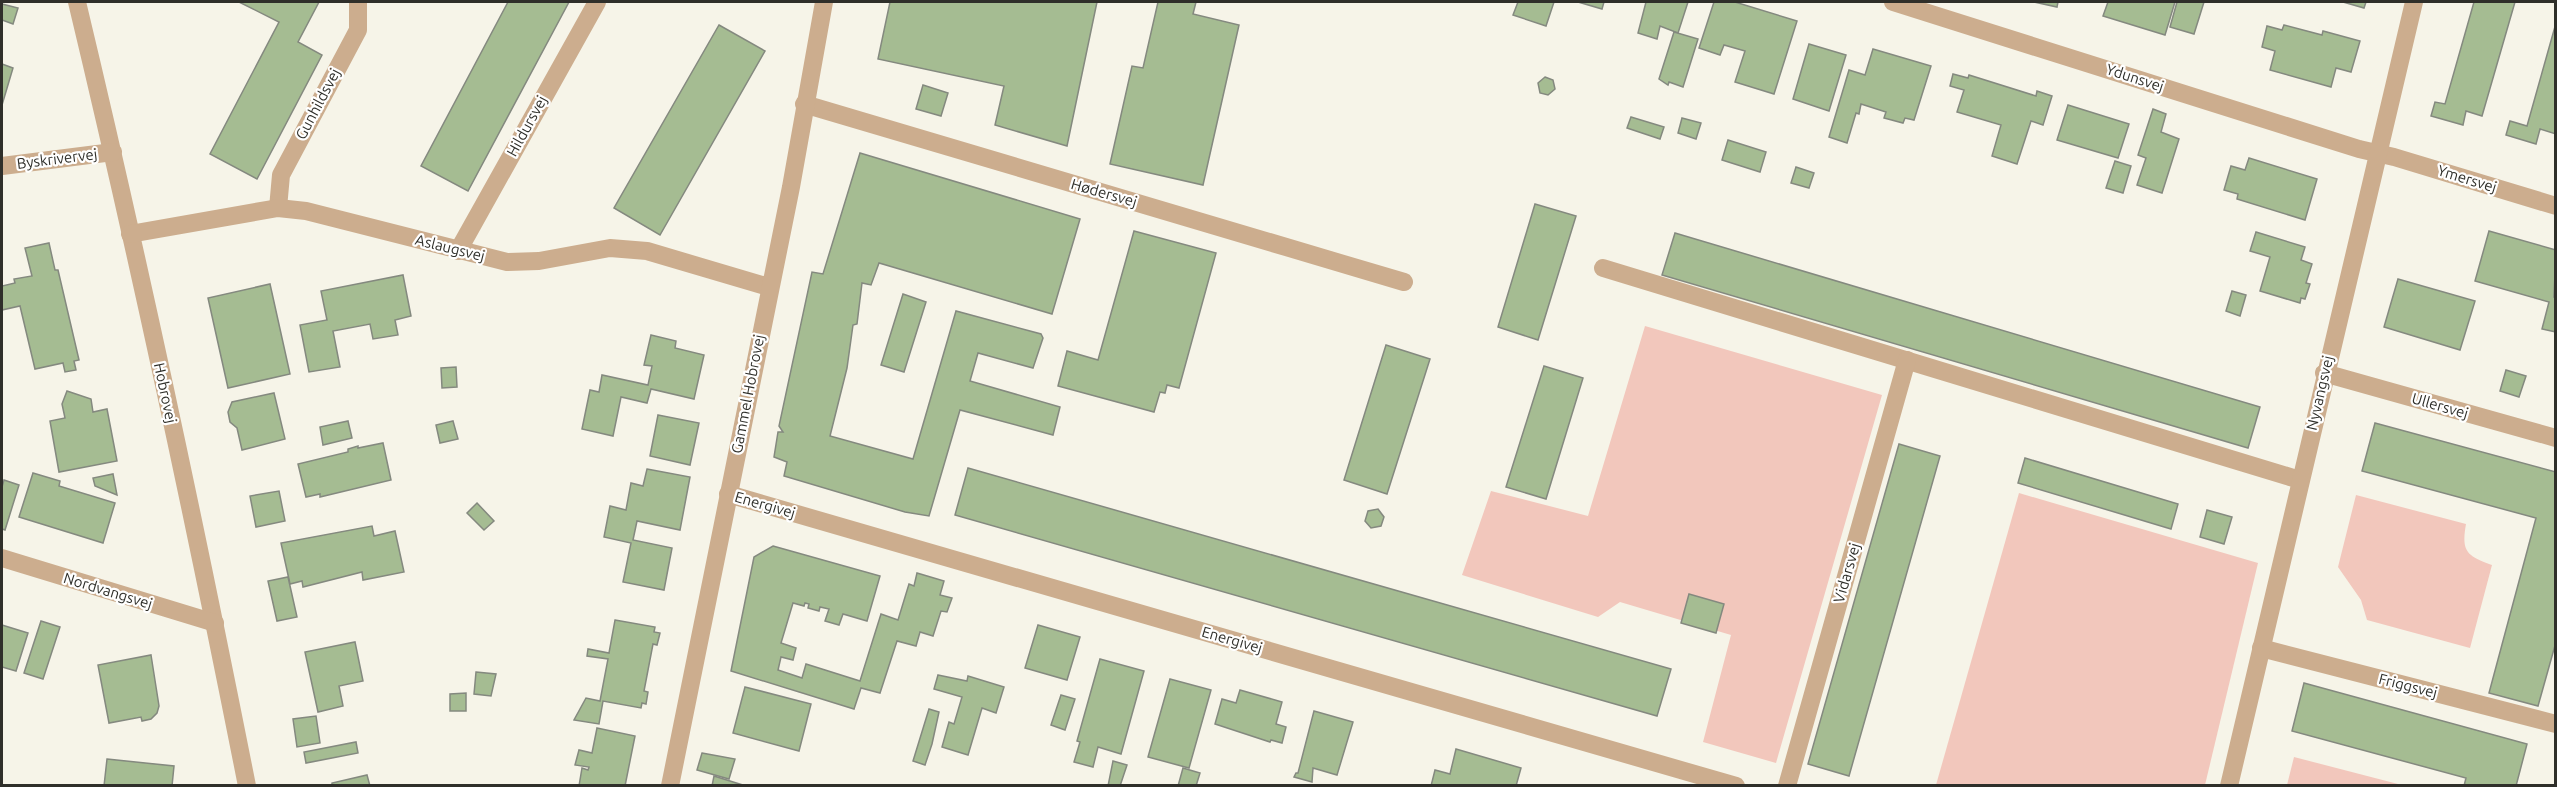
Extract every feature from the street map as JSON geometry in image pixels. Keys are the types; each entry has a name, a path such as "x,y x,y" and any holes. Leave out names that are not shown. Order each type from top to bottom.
{"street":[{"name":"Hobrovej","path":"77,2 113,152 215,623 247,786"},
{"name":"Gunhildsvej","path":"278,208 281,175 357,30 358,2"},
{"name":"Hildursvej","path":"458,251 597,2"},
{"name":"Gammel Hobrovej","path":"670,786 791,187 824,2"},
{"name":"Ydunsvej","path":"1893,2 2377,153"},
{"name":"Nyvangsvej","path":"2229,786 2324,373 2414,2"},
{"name":"Hødersvej","path":"804,104 1404,282"},
{"name":"Byskrivervej","path":"2,166 113,152"},
{"name":"Ymersvej","path":"2377,153 2556,206"},
{"name":"Aslaugsvej","path":"130,234 278,208 306,211 507,262 539,261 610,248 638,250 769,287"},
{"path":"1604,268 2300,480"},
{"name":"Vidarsvej","path":"1787,786 1906,360"},
{"name":"Ullersvej","path":"2324,373 2556,438"},
{"name":"Energivej","path":"728,495 1736,786"},
{"name":"Nordvangsvej","path":"2,558 215,623"},
{"name":"Friggsvej","path":"2261,648 2556,724"}],"shaded area":[{"path":"1645,326 1882,395 1776,763 1703,742 1731,635 1620,602 1598,617 1462,575 1491,491 1588,516"},
{"path":"2019,493 2258,563 2205,785 1936,785"},
{"path":"2356,495 2466,524 2464,541 2468,552 2477,559 2492,565 2470,648 2367,620 2361,600 2338,567"},
{"path":"2294,757 2398,784 2287,785"}],"building":[{"path":"239,2 319,2 298,42 322,55 257,179 210,154 279,22"},
{"path":"508,2 569,2 468,191 421,166"},
{"path":"890,2 1097,2 1067,146 995,125 1004,86 878,59"},
{"path":"1158,2 1196,2 1193,14 1239,25 1203,185 1110,164 1132,66 1143,68"},
{"path":"1518,2 1554,2 1546,26 1513,15"},
{"path":"1578,2 1604,2 1602,9"},
{"path":"1646,2 1688,2 1678,33 1660,26 1657,39 1638,33"},
{"path":"1714,2 1735,2 1797,21 1774,94 1735,82 1745,51 1724,45 1720,55 1699,48"},
{"path":"2034,2 2058,2 2057,7"},
{"path":"2108,2 2175,2 2165,35 2103,16"},
{"path":"2177,2 2204,2 2194,34 2170,27"},
{"path":"2343,2 2366,2 2364,8"},
{"path":"2474,2 2515,2 2482,116 2466,111 2463,125 2431,116 2435,102 2445,104"},
{"path":"2,4 18,8 13,24 2,20"},
{"path":"2556,23 2556,134 2540,129 2536,144 2506,135 2510,121 2527,126"},
{"path":"719,25 765,51 660,235 614,208"},
{"path":"2284,25 2322,35 2323,31 2360,41 2351,72 2336,68 2331,87 2270,70 2275,51 2262,47 2267,26 2282,30"},
{"path":"1674,32 1698,39 1683,87 1669,82 1668,85 1659,79"},
{"path":"1809,44 1846,55 1829,111 1793,99"},
{"path":"1873,49 1931,66 1914,120 1905,118 1903,123 1884,118 1886,112 1861,104 1847,143 1829,137 1849,70 1865,75"},
{"path":"2,64 13,68 2,105"},
{"path":"1953,74 1968,78 1969,75 2036,96 2037,91 2052,96 2043,125 2031,121 2017,164 1992,156 2001,125 1957,112 1964,90 1950,86"},
{"path":"1545,77 1553,80 1555,89 1548,95 1540,93 1538,83"},
{"path":"923,85 948,93 941,116 916,109"},
{"path":"2068,105 2129,124 2118,158 2057,140"},
{"path":"2153,109 2166,114 2161,132 2179,139 2162,193 2137,185 2146,158 2138,155"},
{"path":"1631,117 1664,127 1660,139 1627,128"},
{"path":"1682,118 1701,123 1696,139 1678,133"},
{"path":"1728,140 1766,152 1760,172 1722,160"},
{"path":"860,153 1080,219 1052,314 879,263 871,285 862,283 857,324 853,325 847,368 830,436 913,459 956,311 1041,334 1043,338 1033,368 978,353 970,381 1060,407 1053,435 960,410 929,516 905,512 784,476 787,462 774,457 778,432 783,432 779,426 812,272 823,274"},
{"path":"2249,158 2317,179 2305,220 2237,199 2238,194 2224,190 2231,166 2245,170"},
{"path":"2115,161 2131,166 2123,193 2106,188"},
{"path":"1796,167 1814,173 1809,188 1791,183"},
{"path":"1535,204 1576,216 1538,340 1498,327"},
{"path":"1134,231 1216,253 1179,388 1167,385 1165,393 1160,392 1154,412 1058,386 1067,351 1098,360"},
{"path":"2489,231 2556,250 2554,297 2556,297 2556,332 2542,329 2549,302 2475,281"},
{"path":"2256,232 2305,247 2301,260 2312,264 2306,283 2310,284 2305,299 2301,298 2300,303 2260,291 2270,257 2250,251"},
{"path":"1675,233 2260,407 2248,448 1662,275"},
{"path":"49,243 55,270 58,270 79,360 74,361 76,370 65,372 63,363 35,369 20,306 2,310 2,286 15,283 14,279 32,276 25,248"},
{"path":"403,275 411,316 395,320 398,335 373,339 370,324 333,331 340,367 309,372 300,325 327,320 321,291"},
{"path":"2398,279 2475,301 2460,350 2384,327"},
{"path":"270,284 290,374 228,388 208,298"},
{"path":"2232,291 2246,295 2240,316 2226,311"},
{"path":"903,294 926,302 904,372 881,365"},
{"path":"651,335 676,341 675,348 704,355 694,399 651,389 647,403 621,397 613,436 582,429 590,390 599,392 602,375 648,385 652,366 644,365"},
{"path":"1386,345 1430,359 1387,494 1344,480"},
{"path":"1544,366 1583,378 1546,499 1506,487"},
{"path":"456,367 457,387 442,388 441,368"},
{"path":"2506,370 2526,376 2519,397 2500,391"},
{"path":"67,391 91,399 93,412 107,409 117,461 59,472 50,421 65,418 62,404"},
{"path":"274,393 285,439 242,450 237,428 230,422 228,412 232,402"},
{"path":"658,415 699,423 690,465 650,456"},
{"path":"348,421 352,438 323,445 320,427"},
{"path":"453,421 458,439 440,443 436,425"},
{"path":"2375,423 2556,472 2556,642 2538,706 2489,693 2536,518 2362,471"},
{"path":"383,443 391,480 320,497 320,494 306,497 298,464 348,452 348,449 358,446 358,448"},
{"path":"1899,444 1940,456 1849,776 1808,764"},
{"path":"2025,458 2178,504 2171,529 2018,483"},
{"path":"968,468 1671,669 1657,716 955,515"},
{"path":"647,469 690,477 680,530 637,521 633,540 672,548 664,590 623,582 631,543 604,537 610,506 626,510 631,483 643,486"},
{"path":"33,473 60,481 59,486 115,503 103,543 19,517"},
{"path":"113,474 117,495 95,486 93,478"},
{"path":"4,480 19,485 5,530 2,529"},
{"path":"279,491 285,521 256,527 250,496"},
{"path":"477,503 494,521 484,530 467,513"},
{"path":"1378,509 1384,517 1381,526 1371,528 1365,521 1368,511"},
{"path":"2207,510 2232,517 2224,544 2200,537"},
{"path":"372,526 374,536 395,531 404,572 363,580 362,572 303,587 302,581 290,584 281,543"},
{"path":"773,546 880,576 867,621 843,614 839,625 825,621 829,609 820,607 819,611 808,608 809,604 805,603 804,606 793,603 781,643 796,648 793,660 781,657 778,670 802,678 806,664 860,681 881,614 898,620 909,584 914,586 917,573 944,581 940,595 952,598 947,612 941,611 933,636 920,632 916,646 897,641 880,693 861,688 854,709 731,671 754,557"},
{"path":"288,577 297,617 277,621 268,581"},
{"path":"1689,594 1724,604 1716,633 1681,623"},
{"path":"615,620 655,627 654,632 660,633 657,645 653,644 644,691 648,692 646,704 642,703 641,708 603,701 599,724 574,720 586,698 600,701 608,659 587,656 588,649 609,653"},
{"path":"41,621 60,627 43,679 24,673"},
{"path":"2,625 28,633 16,671 2,667"},
{"path":"1038,625 1080,637 1067,680 1025,668"},
{"path":"355,642 363,681 339,686 343,706 318,712 305,652"},
{"path":"151,655 159,706 157,713 151,719 142,721 141,717 109,723 98,665"},
{"path":"1100,659 1144,671 1121,754 1098,747 1093,767 1074,762 1080,742 1077,741"},
{"path":"476,672 496,674 491,696 474,694"},
{"path":"938,675 967,681 968,676 1004,687 996,713 982,708 968,755 942,747 949,722 954,724 962,697 934,689"},
{"path":"1170,679 1211,690 1189,768 1148,757"},
{"path":"2304,683 2527,744 2516,786 2464,786 2466,778 2292,731"},
{"path":"745,687 811,704 799,751 733,733"},
{"path":"1240,690 1282,702 1276,724 1286,727 1282,743 1271,740 1270,742 1215,724 1222,699 1236,703"},
{"path":"466,693 466,711 450,711 450,694"},
{"path":"1061,695 1075,699 1065,730 1051,725"},
{"path":"929,709 939,712 925,765 913,761"},
{"path":"1314,711 1353,722 1337,775 1313,768 1312,782 1294,777 1298,773"},
{"path":"316,716 320,743 297,747 293,719"},
{"path":"597,728 635,736 625,786 579,786 582,768 588,770 589,767 575,765 579,750 592,753"},
{"path":"356,742 358,753 306,763 304,752"},
{"path":"1456,749 1521,768 1516,786 1431,786 1435,770 1450,774"},
{"path":"702,753 735,759 729,779 697,770"},
{"path":"107,759 174,766 172,786 104,786"},
{"path":"1113,761 1127,765 1120,786 1108,786"},
{"path":"1183,768 1200,773 1196,786 1178,786"},
{"path":"367,775 370,786 332,786 332,783"},
{"path":"714,776 746,786 712,786"}]}
